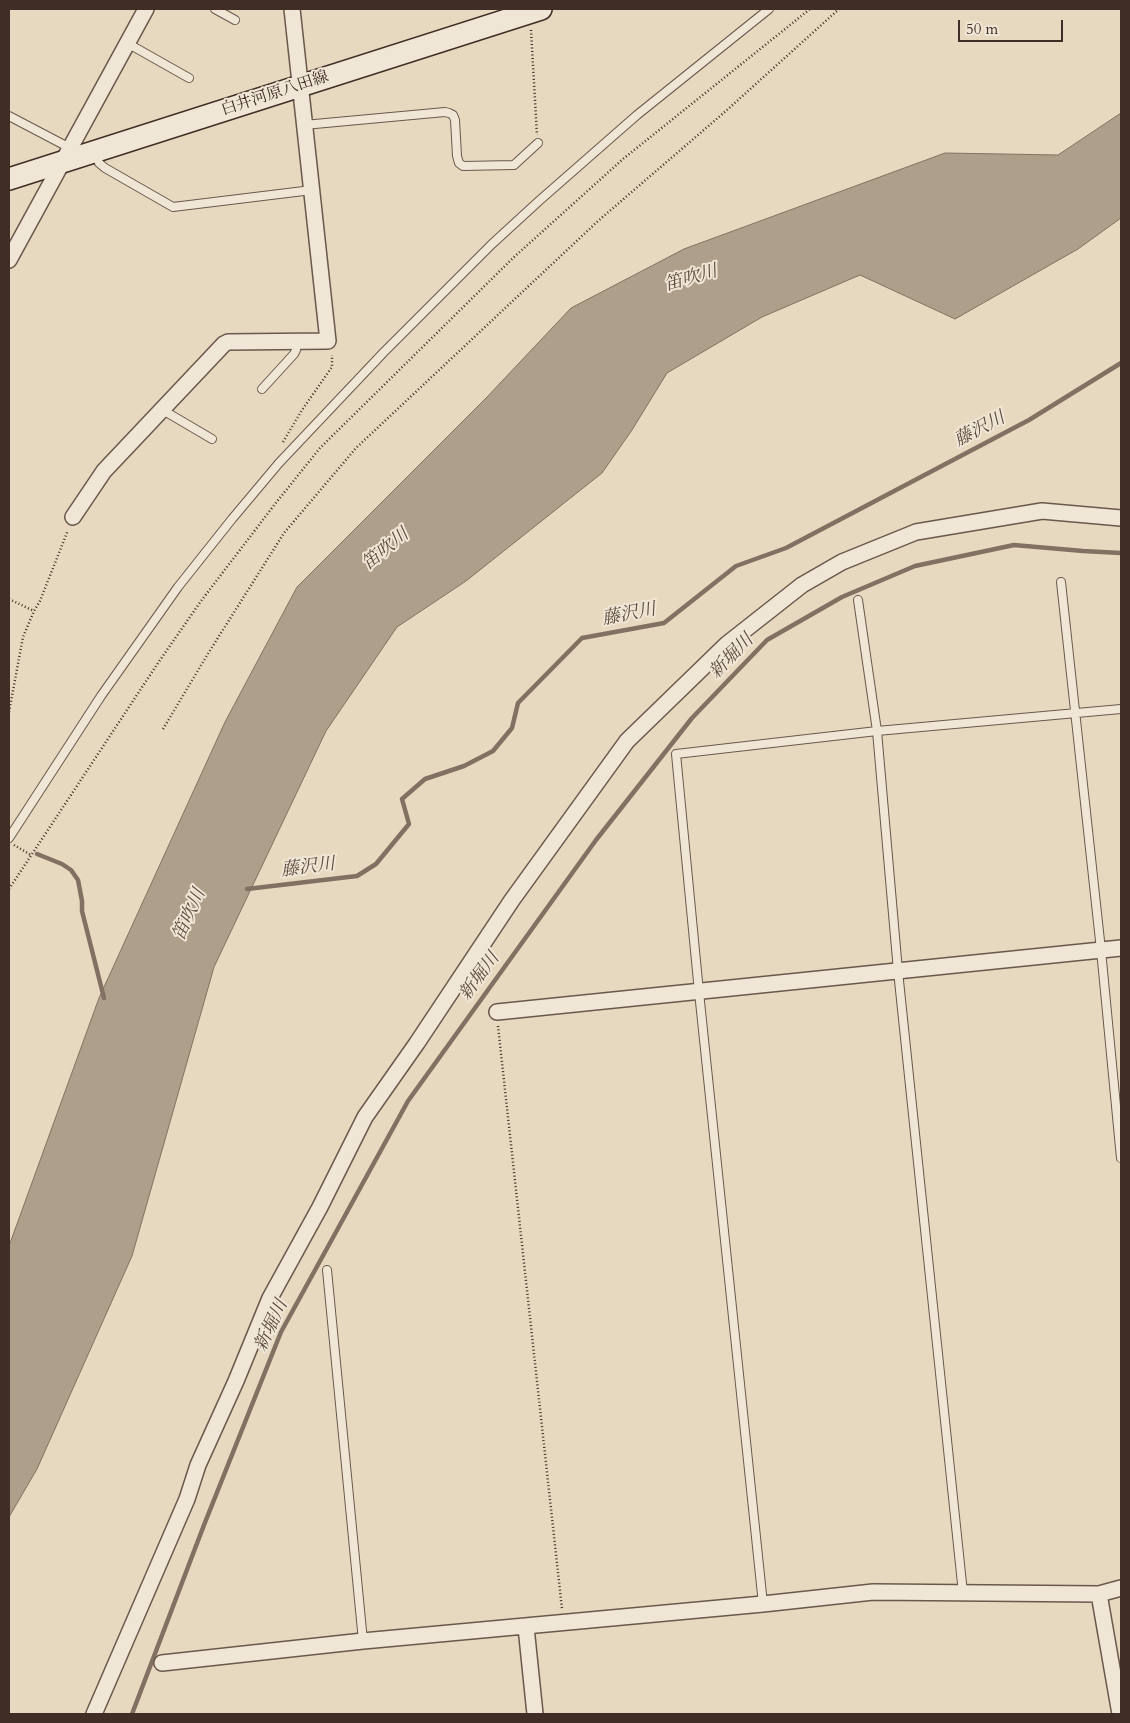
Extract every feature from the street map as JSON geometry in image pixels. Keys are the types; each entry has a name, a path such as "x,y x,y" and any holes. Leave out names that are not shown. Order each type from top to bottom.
{"main road":[{"name":"白井河原八田線","path":"9,179 67,154 95,151 536,10"}],"street":[{"path":"9,260 146,9"},
{"path":"73,517 104,471 224,344 228,342 328,341 292,9"},
{"path":"94,1714 187,1499 198,1465 236,1381 270,1298 320,1208 365,1117 417,1043 512,900 627,741 727,644 802,585 842,562 916,532 1032,513 1042,512 1121,518"},
{"path":"496,1012 1121,948"},
{"path":"162,1663 363,1641 526,1627 873,1592 1099,1594 1121,1588"},
{"path":"1099,1594 1120,1714"},
{"path":"526,1627 535,1714"}],"lane":[{"path":"215,9 235,20"},
{"path":"10,841 101,696 178,587 279,462 512,225 637,115 769,9"},
{"path":"127,43 189,78"},
{"path":"304,125 450,113 455,120 457,156 459,163 463,166 514,165 538,143"},
{"path":"9,116 67,154"},
{"path":"95,151 99,163 104,168 173,207 312,190"},
{"path":"262,389 294,354 297,341"},
{"path":"161,409 212,439"},
{"path":"1061,582 1101,950 1121,1158"},
{"path":"858,600 876,731 898,971 964,1593"},
{"path":"763,1604 676,754 876,731 1121,709"},
{"path":"327,1270 363,1641"}],"path":[{"path":"9,889 158,663 196,609 274,504 320,448 513,258 622,159 810,9"},
{"path":"163,729 284,533 356,448 598,222 727,110 839,9"},
{"path":"536,10 538,143"},
{"path":"279,462 279,449 302,410 332,367 332,357"},
{"path":"9,712 19,652 73,517"},
{"path":"9,599 34,611"},
{"path":"10,841 32,855"},
{"path":"496,1012 564,1623"}],"water":[{"name":"笛吹川","path":"1121,113 1121,218 1078,249 955,319 860,275 762,317 667,373 632,430 602,473 466,581 397,627 326,731 214,967 132,1256 37,1469 9,1517 9,1246 99,998 225,722 297,587 487,397 571,308 684,249 945,153 1058,155"}],"waterway":[{"name":"藤沢川","path":"247,889 357,876 376,864 409,824 402,799 425,779 464,766 493,751 512,728 518,703 582,638 664,623 736,566 786,548 1029,420 1121,363"},
{"name":"新堀川","path":"132,1714 204,1525 281,1332 408,1101 596,840 692,718 767,640 842,597 915,566 1014,545 1121,553"},
{"path":"37,854 62,864 71,870 78,880 82,911 104,998"}]}
